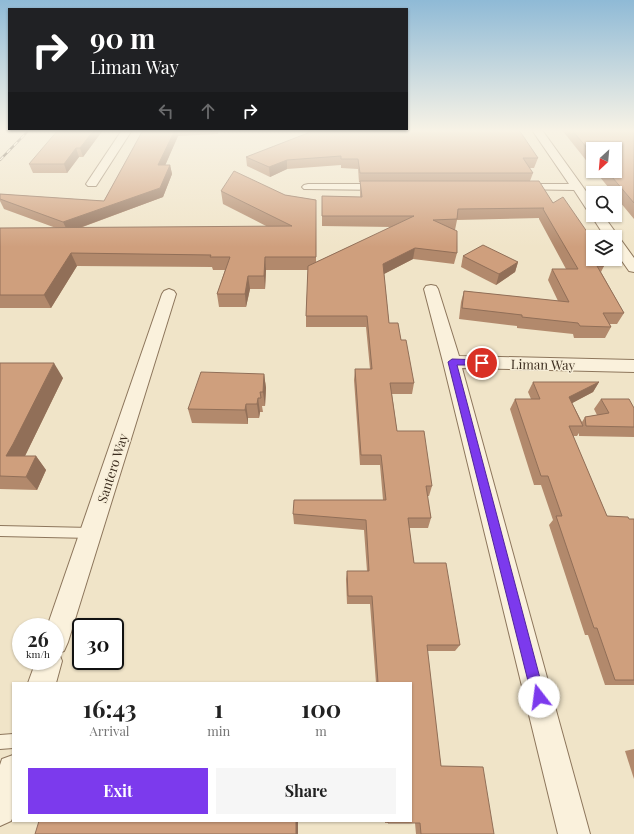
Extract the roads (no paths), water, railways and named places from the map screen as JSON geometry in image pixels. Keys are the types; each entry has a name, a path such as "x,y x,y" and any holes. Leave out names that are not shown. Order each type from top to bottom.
{"street":[{"path":"92,184 102,169"},
{"path":"564,169 586,201"},
{"path":"308,187 401,187"},
{"path":"502,187 576,187"},
{"path":"622,251 634,268"},
{"path":"431,289 452,362 574,834"},
{"name":"Santero Way","path":"63,618 169,294"},
{"name":"Liman Way","path":"452,362 634,366"},
{"path":"42,682 46,670"},
{"path":"0,810 12,773"}],"lane":[{"path":"0,532 91,532"},
{"path":"0,742 12,741"}]}
